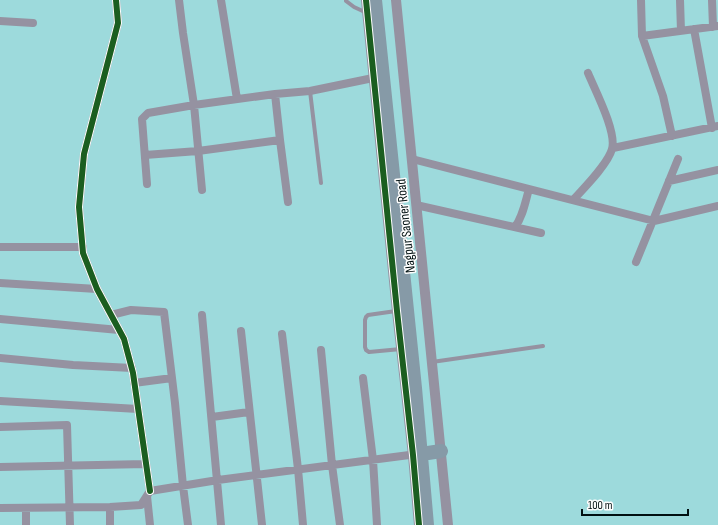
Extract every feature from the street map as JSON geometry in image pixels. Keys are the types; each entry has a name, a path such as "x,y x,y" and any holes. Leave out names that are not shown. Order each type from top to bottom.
{"highway":[{"name":"Nagpur Saoner Road","path":"375,0 415,388 426,453"},
{"name":"Nagpur Saoner Road","path":"383,0 426,453"},
{"path":"426,453 427,525"},
{"path":"426,468 435,525"}],"street":[{"path":"116,0 118,23 84,154 79,207 83,253 97,289 124,339 132,368 146,464 150,525"},
{"path":"179,0 194,105 202,190"},
{"path":"221,0 236,99"},
{"path":"366,0 402,349 426,453 448,525"},
{"path":"396,0 432,362 426,453 418,525"},
{"path":"641,0 642,36 663,96 672,136"},
{"path":"680,0 681,31"},
{"path":"642,36 715,27 712,0"},
{"path":"0,21 33,23"},
{"path":"613,148 715,127 694,29"},
{"path":"573,200 602,167 613,148 611,128 588,73"},
{"path":"147,184 142,119 148,113 236,99 310,91 373,78"},
{"path":"275,94 288,202"},
{"path":"145,155 198,151 280,140"},
{"path":"636,262 678,159"},
{"path":"412,160 654,220 718,206"},
{"path":"669,181 718,170"},
{"path":"515,227 523,213 529,189"},
{"path":"416,205 541,233"},
{"path":"0,247 83,247"},
{"path":"0,283 97,289"},
{"path":"111,315 131,310 164,312 188,525"},
{"path":"202,315 221,525"},
{"path":"0,319 119,330"},
{"path":"241,331 262,525"},
{"path":"282,334 303,525"},
{"path":"321,350 332,465 340,525"},
{"path":"0,358 73,366 132,368"},
{"path":"134,383 172,378"},
{"path":"363,378 373,460 378,525"},
{"path":"0,401 138,409"},
{"path":"212,417 249,412"},
{"path":"0,427 68,425 70,525"},
{"path":"0,508 110,507 141,505 148,494 183,486 218,480 426,453"},
{"path":"0,467 146,464"},
{"path":"110,507 110,525"},
{"path":"26,508 26,525"}],"lane":[{"path":"346,0 354,7 367,13"},
{"path":"310,91 321,183"},
{"path":"397,311 368,315 366,317 364,347 369,352 402,349"},
{"path":"432,362 543,346"}],"cycle path":[{"path":"116,0 118,23 84,154 79,207 83,253 97,289 124,339 133,373 150,491"},
{"path":"366,0 419,525"}]}
